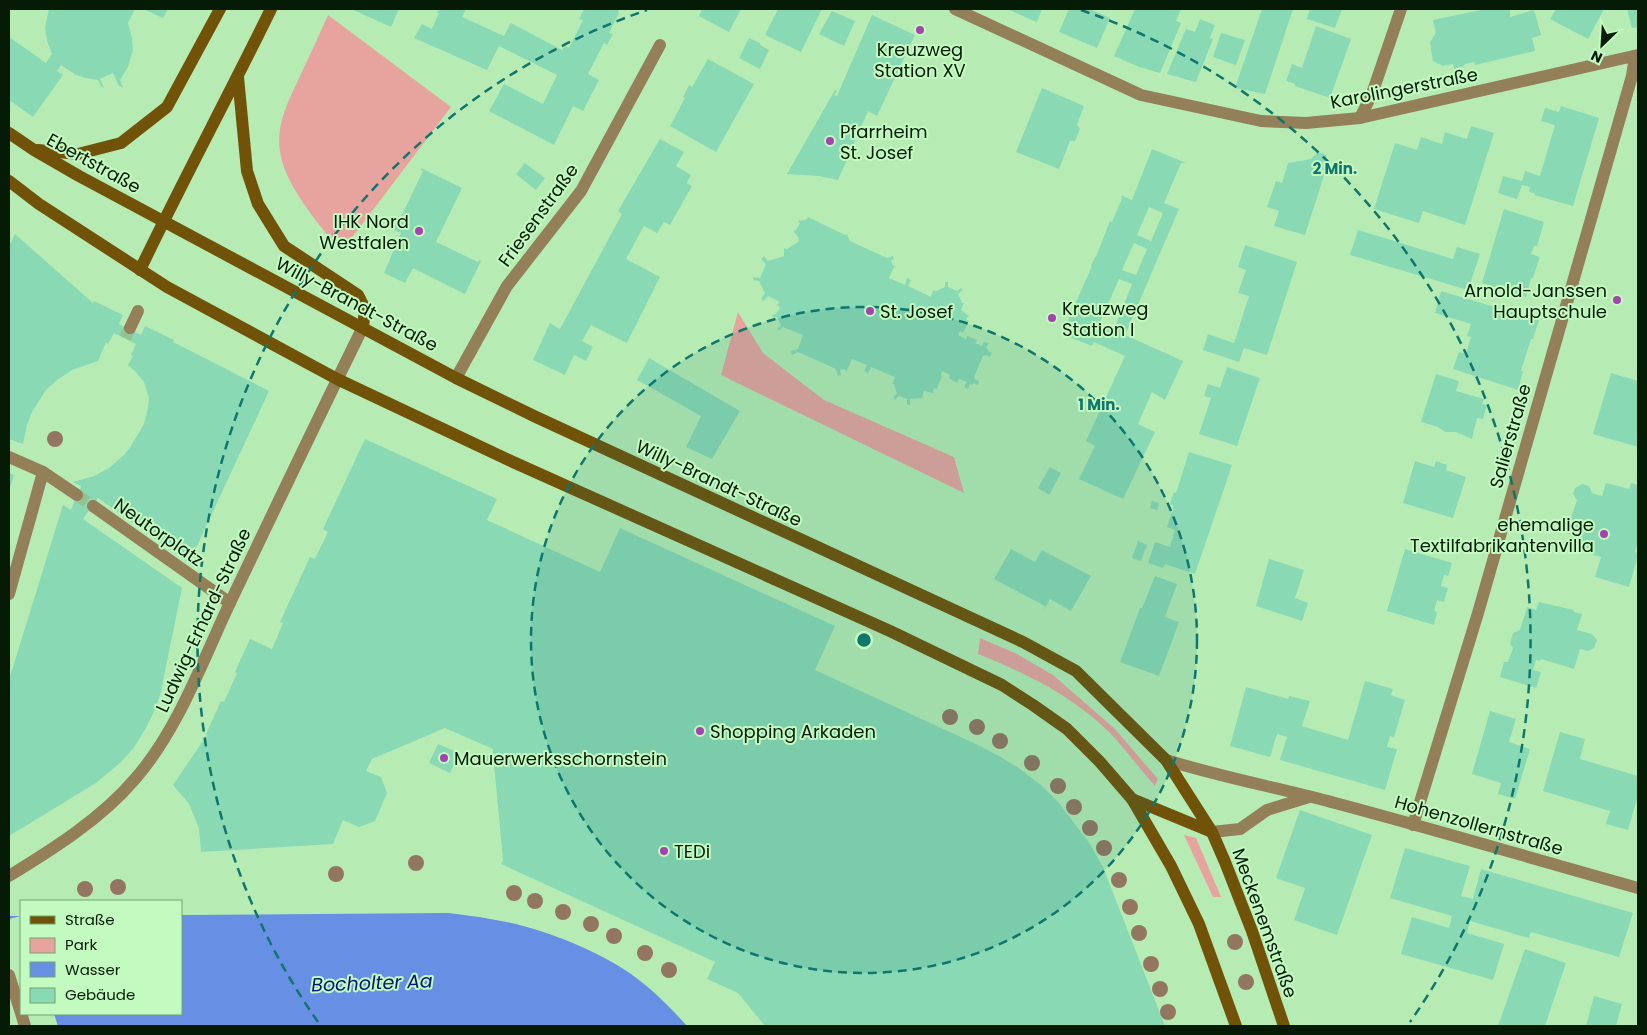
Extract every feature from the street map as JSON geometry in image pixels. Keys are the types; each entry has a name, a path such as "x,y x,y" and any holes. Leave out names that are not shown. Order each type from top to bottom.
{"main road":[{"path":"34,150 78,154 121,143 167,107 220,9"},
{"path":"140,270 271,9"},
{"path":"238,77 247,171 258,204 284,246 358,295 366,309 363,327"},
{"name":"Ebertstraße","path":"9,133 79,176 164,221"},
{"path":"9,181 39,204 167,287 337,379 513,462 847,611 1002,684 1067,729 1100,762 1132,799 1171,866 1199,924 1236,1026"},
{"name":"Willy-Brandt-Straße","path":"164,221 456,378 613,454 1023,642 1076,671 1166,760 1212,832"},
{"path":"1132,799 1212,832"},
{"name":"Meckenemstraße","path":"1212,832 1226,862 1252,931 1284,1026"}],"street":[{"name":"Karolingerstraße","path":"955,9 1141,95 1262,121 1306,123 1360,118 1637,56"},
{"path":"1360,118 1372,94 1400,9"},
{"name":"Friesenstraße","path":"456,378 507,286 581,191 660,45"},
{"name":"Salierstraße","path":"1414,825 1481,603 1637,56"},
{"path":"130,328 138,311"},
{"name":"Ludwig-Erhard-Straße","path":"9,876 54,848 118,797 136,777 171,727 363,327"},
{"path":"9,457 43,472 77,495"},
{"path":"9,594 43,472"},
{"name":"Neutorplatz","path":"92,506 230,603"},
{"name":"Hohenzollernstraße","path":"1166,760 1204,772 1249,781 1414,825 1638,888"},
{"path":"1212,832 1240,829 1267,810 1309,797"},
{"path":"9,975 20,1010"}],"green space":[{"path":"328,15 451,107 341,252 312,216 293,187 282,163 279,136 284,112"},
{"path":"738,312 763,353 824,400 954,457 964,493 721,375"},
{"path":"980,638 1017,654 1053,675 1115,729 1158,779 1155,786 1110,733 1081,708 1048,687 1014,669 978,654"},
{"path":"1184,835 1196,838 1221,897 1213,897"}],"water":[{"name":"Bocholter Aa","path":"448,913 508,922 564,939 616,964 661,999 687,1026 9,1026 9,916 20,916 20,1015 182,1015 182,915"}],"pier":[{"path":"20,916 20,1015 54,1015 58,1026 9,1026 9,919"}],"building":[{"path":"49,9 135,9 128,23 133,50 128,67 120,80 123,88 119,86 113,73 100,79 104,88 98,80 76,75 61,65 57,71 63,75 33,117 9,100 9,37 46,63 52,54 45,28"},
{"path":"143,9 168,9 163,18"},
{"path":"351,9 399,9 391,27"},
{"path":"439,9 466,9 462,17 504,36 511,23 562,50 565,46 569,48 583,20 579,19 584,9 619,9 619,13 609,33 613,34 607,45 604,43 588,74 599,80 583,111 573,106 554,145 489,111 504,84 543,104 557,75 499,46 487,70 414,38 422,24 432,29"},
{"path":"702,9 741,9 729,32 699,16"},
{"path":"778,9 822,9 801,52 765,35"},
{"path":"1007,9 1042,9 1037,22"},
{"path":"1069,9 1093,9 1110,18 1097,48 1059,32"},
{"path":"1135,9 1181,9 1176,21 1181,23 1160,73 1139,67 1114,56"},
{"path":"1262,9 1293,9 1265,94 1235,88"},
{"path":"1310,9 1342,9 1335,28 1307,19"},
{"path":"1486,9 1510,9 1510,17 1534,10 1541,35 1532,38 1535,51 1475,65 1474,62 1465,64 1454,69 1453,64 1443,66 1433,61 1430,42 1436,33 1433,20"},
{"path":"1556,9 1604,9 1588,39 1550,19"},
{"path":"1627,9 1638,9 1638,27 1632,28"},
{"path":"832,11 855,21 844,46 819,34"},
{"name":"Pfarrheim St. Josef","path":"872,15 915,35 877,116 868,111 838,180 819,176 787,174 835,90 837,91 834,95 837,96"},
{"path":"1200,19 1215,25 1210,38 1213,39 1196,82 1167,74 1186,29 1195,32"},
{"path":"1316,26 1351,39 1330,98 1286,81 1292,64 1302,68"},
{"path":"1221,33 1245,40 1236,65 1213,57"},
{"path":"749,38 769,50 760,69 739,58"},
{"path":"708,59 754,84 716,152 670,126 685,98 683,97 689,85 692,87"},
{"path":"1042,88 1084,106 1077,125 1080,129 1075,141 1070,141 1059,169 1016,152"},
{"path":"1561,106 1599,118 1573,206 1534,195 1535,193 1529,192 1530,187 1522,185 1517,199 1498,193 1503,176 1522,181 1525,171 1540,176 1555,125 1541,121 1545,108 1559,112"},
{"path":"1471,126 1494,133 1465,225 1423,211 1419,223 1374,209 1395,143 1417,150 1421,137 1442,144 1445,132 1467,139"},
{"path":"660,139 684,152 676,166 691,175 687,183 692,186 670,225 664,222 657,233 644,226 626,259 660,277 627,343 591,325 582,341 593,347 586,361 574,355 565,375 533,360 550,323 560,329 622,214 618,211"},
{"path":"1152,149 1186,163 1181,163 1164,203 1179,209 1125,335 1183,361 1165,400 1152,392 1138,424 1155,432 1123,499 1079,479 1095,446 1086,441 1125,356 1094,342 1092,346 1062,334 1110,221 1112,222 1122,198 1121,195 1132,200","holes":["1149,207 1163,213 1151,241 1137,235","1134,243 1147,249 1136,275 1122,270","1119,279 1132,284 1114,329 1098,327"]},
{"path":"1318,152 1326,155 1328,163 1305,235 1274,226 1279,211 1267,207 1276,181 1282,183 1288,163 1311,159"},
{"path":"525,163 545,178 536,190 516,174"},
{"name":"IHK Nord Westfalen","path":"421,168 462,188 436,242 478,262 479,260 481,261 465,294 413,268 405,283 384,273 401,233 392,229 399,216 401,217 423,171"},
{"path":"1504,209 1544,222 1537,246 1534,246 1531,254 1540,257 1533,278 1531,278 1526,297 1482,283"},
{"name":"St. Josef","path":"808,217 845,235 847,234 850,241 887,258 893,256 894,259 891,260 893,266 895,265 889,278 905,285 907,278 911,280 908,286 931,297 933,290 936,291 945,287 945,282 948,282 948,287 957,291 961,288 963,290 958,294 962,303 964,303 961,310 969,316 966,319 969,321 963,333 960,331 958,335 966,339 967,336 977,340 975,343 982,346 984,342 989,343 986,348 992,353 990,357 983,356 974,377 974,379 979,381 978,385 970,384 968,389 964,387 967,382 959,379 957,383 949,378 950,375 942,371 937,389 934,388 933,393 924,391 922,398 910,399 910,405 907,405 907,399 899,396 895,400 893,397 897,394 894,384 892,384 895,377 871,367 868,373 864,371 867,365 852,359 846,372 845,369 840,370 841,375 838,376 836,369 798,352 792,355 791,351 798,349 803,335 783,327 779,331 777,329 781,325 777,317 772,315 776,314 780,308 777,304 780,302 768,296 764,301 761,299 765,293 759,281 753,280 753,277 760,278 766,264 761,259 764,256 768,261 784,256 784,248 787,249 799,241 794,230 796,230 800,223 798,222 799,220 807,219"},
{"path":"1358,230 1453,259 1457,247 1480,254 1468,290 1350,255"},
{"path":"15,234 93,303 94,301 123,315 119,324 141,335 145,326 269,391 189,563 98,498 83,519 182,588 161,691 157,705 146,728 133,749 121,762 96,783 9,836 9,680 63,505 71,510 81,486 73,482 94,476 109,468 124,455 144,424 149,398 144,382 128,365 136,344 114,333 108,344 106,342 98,361 72,370 46,390 32,412 23,444 9,439 9,247"},
{"path":"1245,245 1297,262 1267,355 1244,348 1239,362 1203,350 1208,334 1234,343 1249,296 1238,293 1246,270 1238,267"},
{"path":"1441,291 1539,320 1521,371 1523,371 1518,390 1453,369 1459,352 1466,354 1471,337 1467,336 1471,324 1435,313"},
{"path":"649,358 740,411 712,459 686,447 701,416 637,380"},
{"path":"1227,367 1260,378 1237,446 1199,434 1211,398 1204,396 1208,384 1220,388"},
{"path":"1611,373 1638,381 1638,447 1593,434"},
{"path":"1436,374 1459,381 1456,391 1484,399 1482,404 1487,405 1483,419 1477,418 1472,439 1456,432 1445,432 1438,427 1421,422"},
{"name":"Shopping Arkaden","path":"365,439 497,499 487,520 600,572 620,528 835,626 815,670 999,756 1041,785 1059,803 1090,844 1103,867 1165,1026 765,1026 738,993 707,979 715,962 501,864 503,860 494,764 485,765 485,756 493,755 493,749 445,728 372,759 366,771 381,777 387,793 375,821 359,827 343,820 333,844 201,852 199,828 189,804 173,785 207,735 221,701 224,702 237,673 235,672 250,639 272,649 283,623 280,622 310,557 315,559 328,532 323,529"},
{"path":"1189,452 1232,465 1195,574 1165,564 1163,568 1148,563 1155,542 1170,547 1175,530 1167,527 1174,506 1170,504 1174,492 1176,493"},
{"path":"1415,461 1434,467 1436,461 1447,465 1446,470 1466,477 1453,518 1403,503"},
{"path":"1050,467 1061,473 1049,495 1038,488"},
{"path":"9,473 14,475 9,491"},
{"name":"ehemalige Textilfabrikantenvilla","path":"1606,483 1629,489 1631,483 1638,485 1638,542 1635,552 1638,555 1629,587 1595,577 1601,557 1568,547 1572,535 1566,533 1577,500 1573,494 1575,488 1582,484 1589,486 1592,493 1602,496"},
{"path":"1152,501 1159,503 1157,510 1150,508"},
{"path":"1138,541 1147,545 1141,561 1132,558"},
{"path":"1011,549 1035,562 1042,550 1091,576 1071,611 1050,599 1044,610 1045,606 994,579"},
{"path":"1405,549 1452,563 1448,576 1444,575 1441,586 1448,588 1444,602 1437,600 1434,611 1437,612 1434,625 1387,611"},
{"path":"1269,559 1304,570 1295,598 1308,603 1302,621 1256,606"},
{"path":"1155,576 1177,584 1165,617 1179,622 1159,676 1120,662 1140,608 1142,608"},
{"path":"1539,602 1574,610 1574,612 1582,614 1577,630 1592,634 1597,640 1594,648 1588,651 1580,649 1574,669 1541,659 1540,661 1536,660 1533,670 1541,672 1536,688 1500,677 1504,662 1508,662 1513,648 1510,644 1513,633 1520,630 1527,607 1536,610"},
{"path":"1365,681 1393,689 1391,695 1405,700 1394,737 1390,736 1387,747 1397,749 1385,790 1280,760 1287,737 1277,734 1270,757 1230,746 1246,687 1288,699 1289,696 1310,701 1302,726 1348,740"},
{"path":"1490,711 1516,719 1509,742 1530,749 1515,799 1498,794 1501,783 1472,774"},
{"path":"1560,732 1585,739 1580,759 1638,776 1638,795 1628,830 1606,824 1610,811 1543,791"},
{"name":"Mauerwerksschornstein","path":"438,744 459,753 450,773 429,763"},
{"path":"1300,810 1372,835 1337,935 1294,920 1305,888 1276,878"},
{"path":"1405,848 1470,866 1461,896 1473,899 1481,869 1633,913 1619,957 1531,932 1529,938 1470,921 1467,933 1504,944 1493,980 1401,954 1412,917 1449,928 1452,916 1390,898"},
{"path":"1525,949 1566,963 1545,1026 1498,1026"},
{"path":"1594,996 1622,1004 1616,1026 1586,1026"}],"tunnel":[{"path":"125,338 130,328"},
{"path":"77,495 93,506"}],"place":[{"name":"Kreuzweg Station XV","path":"920,30"},
{"name":"Pfarrheim St. Josef","path":"830,141"},
{"name":"IHK Nord Westfalen","path":"419,231"},
{"name":"Arnold-Janssen Hauptschule","path":"1617,300"},
{"name":"St. Josef","path":"870,311"},
{"name":"Kreuzweg Station I","path":"1052,318"},
{"name":"ehemalige Textilfabrikantenvilla","path":"1604,534"},
{"name":"Shopping Arkaden","path":"700,731"},
{"name":"Mauerwerksschornstein","path":"444,758"},
{"name":"TEDi","path":"664,851"}]}
